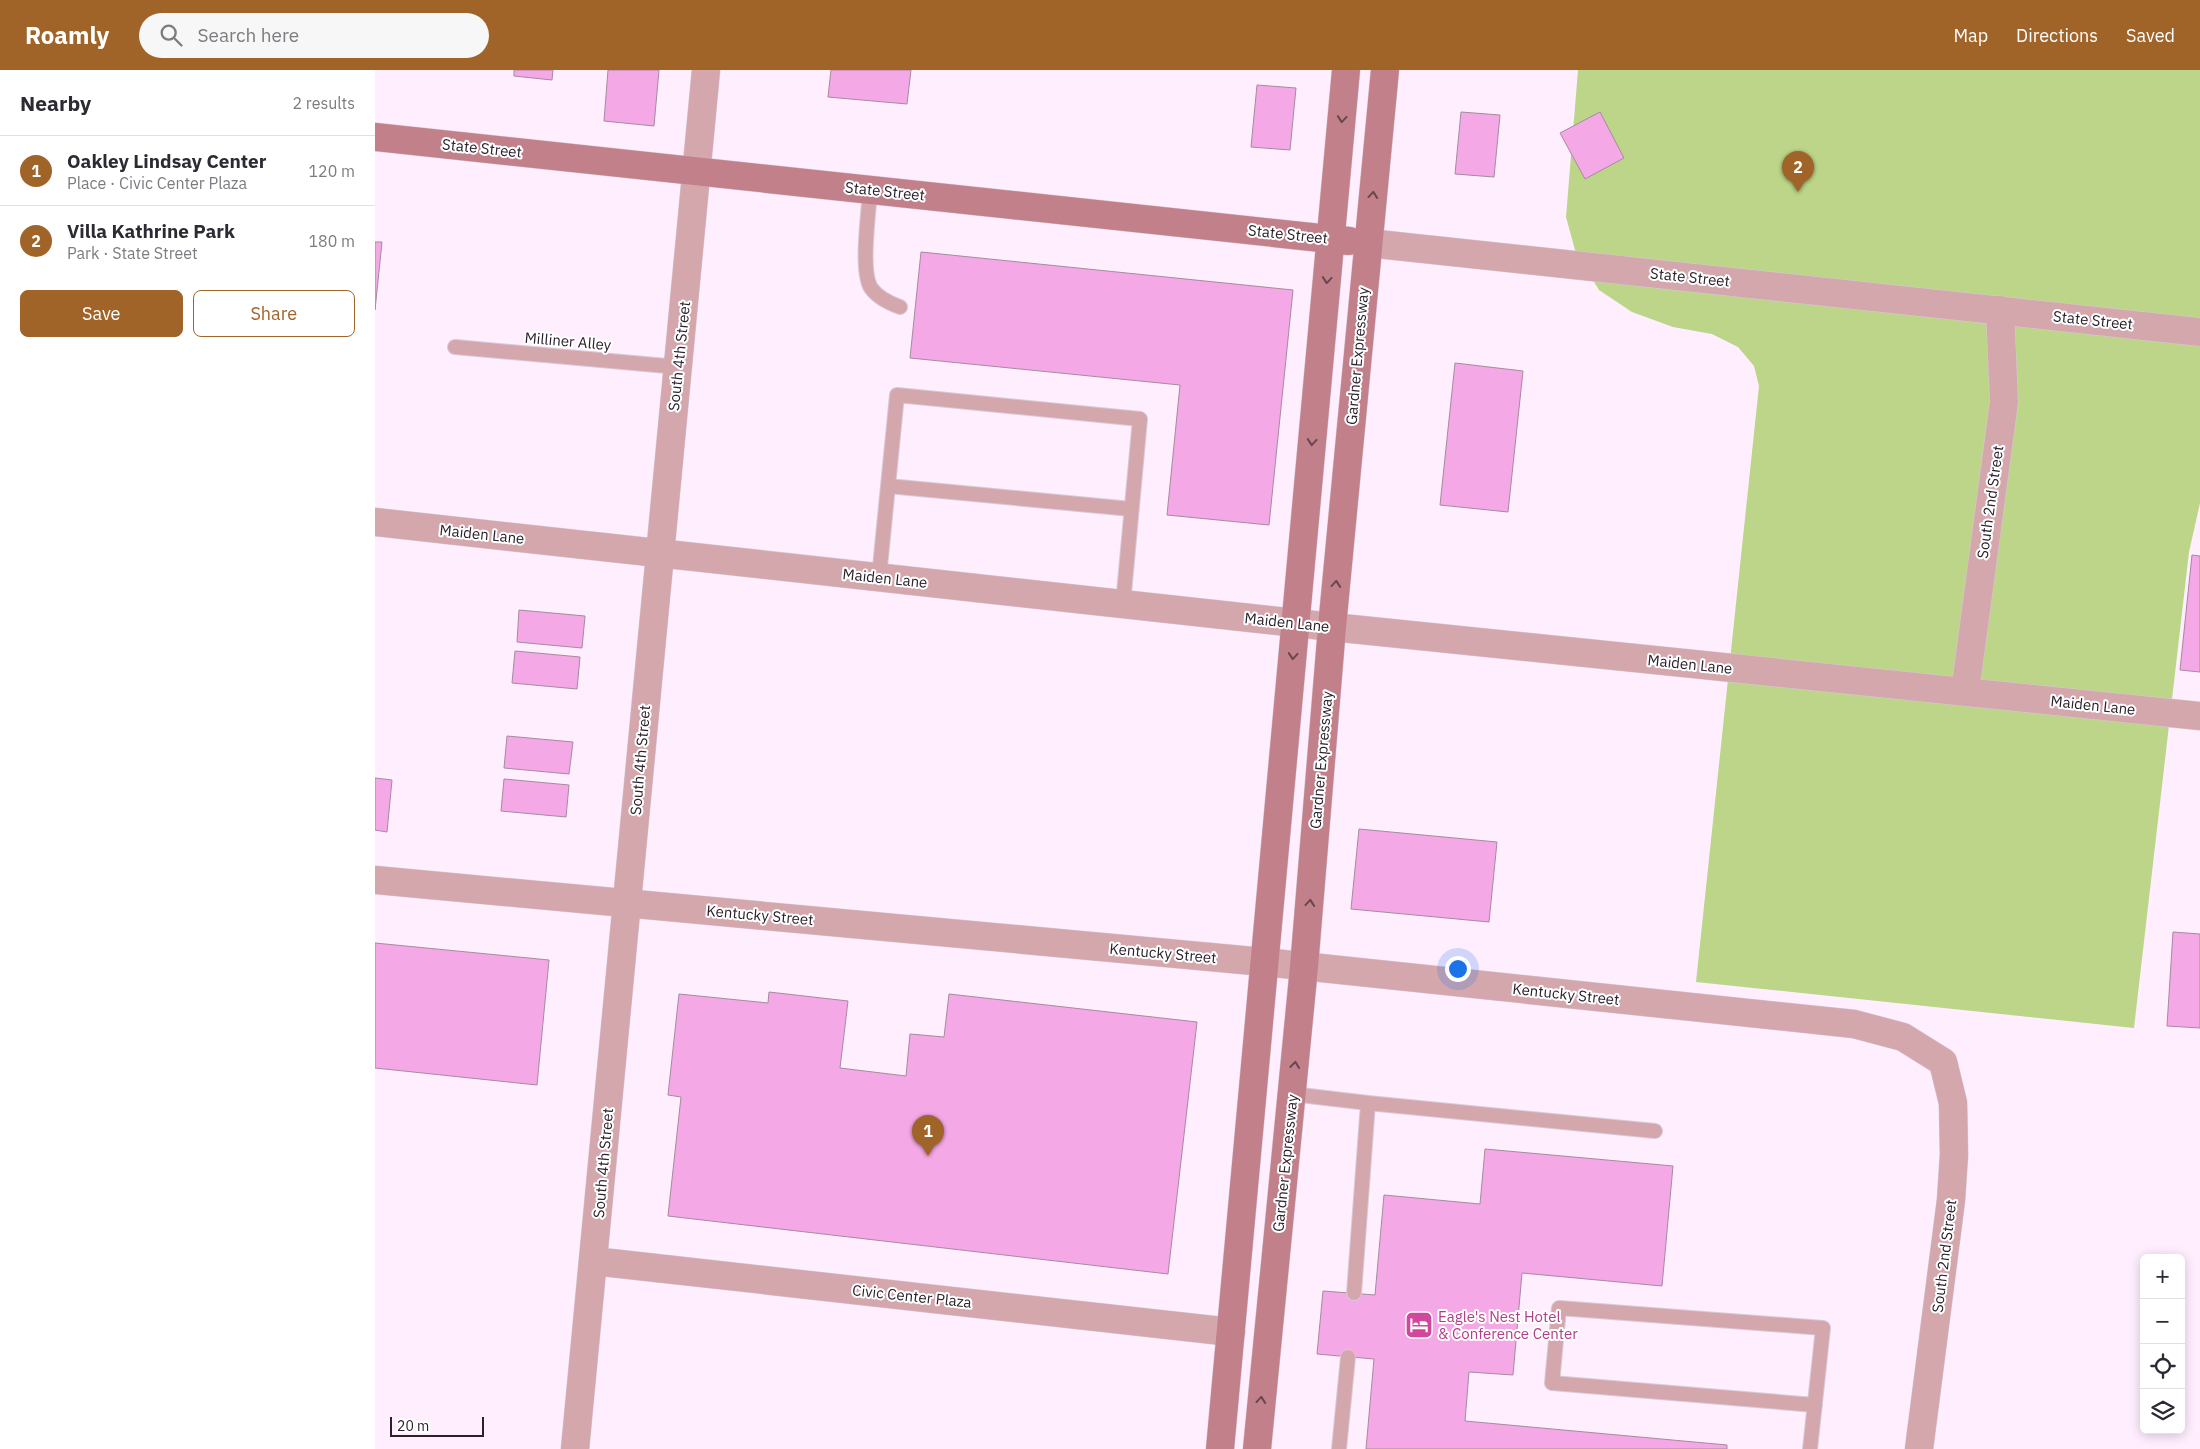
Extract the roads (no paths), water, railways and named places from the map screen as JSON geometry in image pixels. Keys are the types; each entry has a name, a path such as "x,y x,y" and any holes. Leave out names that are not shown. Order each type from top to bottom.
{"main road":[{"path":"1220,1449 1346,70"},
{"name":"Gardner Expressway","path":"1257,1449 1305,967 1332,627 1385,70"},
{"name":"State Street","path":"375,137 1368,243"}],"street":[{"name":"South 4th Street","path":"575,1449 706,70"},
{"name":"State Street","path":"1368,243 2200,332"},
{"name":"South 2nd Street","path":"1965,692 2004,402 2000,310"},
{"name":"Maiden Lane","path":"375,522 1332,627 2200,716"},
{"name":"Kentucky Street","path":"375,880 1264,962 1854,1024 1903,1037 1943,1062"},
{"name":"South 2nd Street","path":"1919,1449 1951,1200 1953,1103 1943,1062"},
{"name":"Civic Center Plaza","path":"593,1261 1231,1332"}],"lane":[{"path":"870,190 865,269 871,287 886,302 900,307"},
{"name":"Milliner Alley","path":"455,347 678,367"},
{"path":"879,577 897,395 1140,419 1123,604"},
{"path":"888,486 1131,509"},
{"path":"1292,1094 1655,1132"},
{"path":"1354,1293 1368,1103"},
{"path":"1810,1449 1815,1405 1823,1328 1559,1308 1553,1383 1815,1405"},
{"path":"1339,1449 1348,1357"}],"place":[{"name":"Villa Kathrine Park","path":"1798,192"},
{"name":"Oakley Lindsay Center","path":"928,1156"},
{"name":"Eagle's Nest Hotel & Conference Center","path":"1419,1325"}]}
